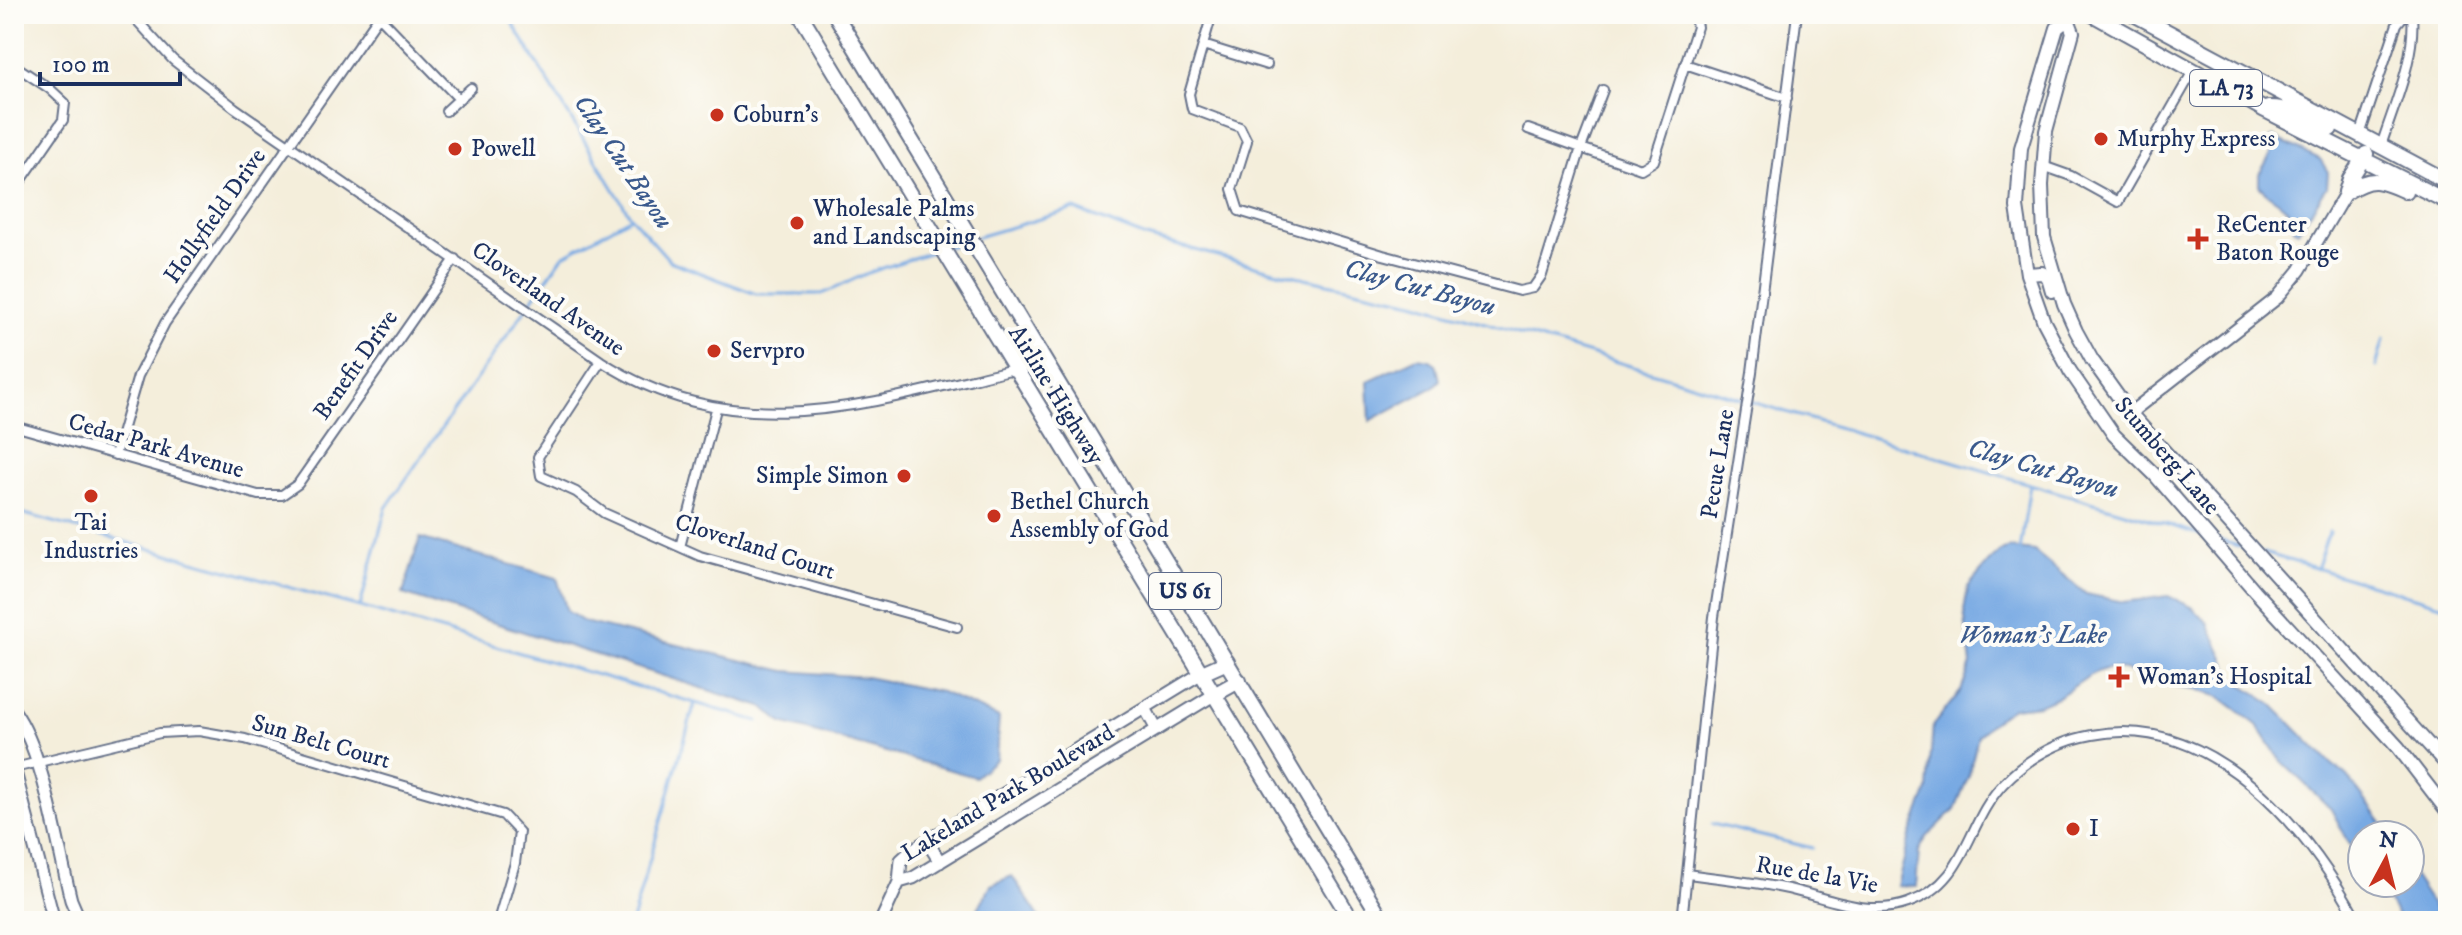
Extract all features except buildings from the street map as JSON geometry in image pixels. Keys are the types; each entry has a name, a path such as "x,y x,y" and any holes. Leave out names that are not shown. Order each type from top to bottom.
{"main road":[{"name":"Airline Highway","path":"800,14 1014,369 1055,431 1212,696 1352,921"},
{"name":"Airline Highway","path":"835,14 1383,921"},
{"name":"LA 73","path":"2092,14 2263,109 2448,202"},
{"name":"LA 73","path":"2134,14 2448,182"},
{"name":"Stumberg Lane","path":"2448,766 2130,413 2083,346 2064,304 2044,237 2046,131 2073,32 2069,17 2057,28 2021,148 2017,207 2027,274 2044,322 2075,378 2114,435 2155,475 2255,591 2398,747 2448,812"},
{"path":"826,57 851,42"},
{"path":"2263,109 2280,107 2351,140 2381,146"},
{"path":"2346,192 2364,155 2370,154 2448,191"},
{"path":"2346,192 2365,181 2377,180 2448,208"},
{"path":"2027,274 2042,273 2048,277 2055,300 2064,304"},
{"path":"1014,369 1040,353"},
{"path":"2075,378 2085,383 2102,402 2109,403 2118,397"},
{"path":"1200,674 1227,662"},
{"path":"1212,696 1239,681"},
{"path":"1279,800 1303,788"}],"street":[{"name":"Cloverland Avenue","path":"131,14 173,60 235,108 601,361 622,375 664,394 716,409 798,412 894,397 1014,369"},
{"path":"1212,14 1189,94 1192,109 1240,127 1247,141 1232,189 1239,211 1383,255 1519,291 1533,288 1542,275 1581,148 1603,90"},
{"path":"1528,129 1641,169 1654,161 1697,27 1694,14"},
{"name":"Pecue Lane","path":"1682,921 1714,617 1752,372 1797,14"},
{"path":"2360,135 2397,24 2405,14"},
{"path":"2381,146 2414,31 2412,14"},
{"name":"Hollyfield Drive","path":"115,455 138,376 157,336 379,15"},
{"path":"379,15 459,99"},
{"path":"1203,45 1267,65"},
{"path":"1685,64 1787,98"},
{"path":"14,65 65,103 63,120 14,191"},
{"path":"2043,166 2071,176 2118,202 2193,71"},
{"path":"446,111 471,88"},
{"path":"2130,413 2277,298 2291,283 2346,192"},
{"name":"Benefit Drive","path":"288,493 298,484 455,259"},
{"name":"Cloverland Court","path":"601,361 538,457 541,476 576,492 604,513 708,558 957,627"},
{"path":"680,547 716,409"},
{"name":"Cedar Park Avenue","path":"14,426 258,495 275,497 288,493"},
{"name":"Lakeland Park Boulevard","path":"1200,674 927,841 901,860 899,882 913,878 940,862 1212,696"},
{"path":"1145,708 1157,730"},
{"path":"14,711 22,722 38,761 71,900 80,921"},
{"name":"Sun Belt Court","path":"14,768 160,733 199,731 245,739 503,815 519,832 515,863 498,921"},
{"name":"Rue de la Vie","path":"1687,874 1785,889 1867,909 1900,906 1928,894 1945,881 1958,866 1989,801 2030,760 2061,744 2086,736 2133,732 2161,736 2188,746 2220,763 2257,791 2304,837 2358,921"},
{"path":"1101,735 1111,756"},
{"path":"14,768 54,921"},
{"path":"1028,780 1039,799"},
{"path":"927,841 940,862"},
{"path":"881,921 899,882"}],"water":[{"path":"2273,137 2320,159 2328,172 2327,187 2298,231 2294,229 2285,207 2259,186 2259,174 2271,154 2270,139"},
{"path":"1417,358 1436,364 1440,380 1432,388 1370,421 1368,381"},
{"path":"420,538 557,578 567,611 584,622 785,671 866,677 941,692 999,718 996,759 975,777 782,723 765,708 403,594"},
{"name":"Woman's Lake","path":"2010,548 2034,551 2086,594 2124,602 2168,596 2192,607 2208,623 2233,678 2273,705 2348,777 2379,819 2346,819 2346,837 2331,809 2281,761 2257,725 2220,697 2196,689 2153,683 2125,670 2107,668 2039,705 2013,708 1978,736 1969,775 1955,809 1926,838 1919,851 1916,887 1897,886 1910,836 1928,790 1933,725 1961,691 1971,664 1964,611 1968,587 2001,551"},
{"path":"1012,876 1042,921 971,921 991,885"},
{"path":"2426,895 2435,909 2437,921 2399,921 2386,899 2426,899"}],"waterway":[{"name":"Clay Cut Bayou","path":"507,14 631,217 670,261 756,294 822,294 868,273 940,249"},
{"name":"Clay Cut Bayou","path":"977,237 1074,209 1146,237 1278,272 1414,302 2199,534"},
{"path":"14,511 360,607 386,508 420,459 563,256 631,217"},
{"name":"Clay Cut Bayou","path":"947,247 966,241"},
{"path":"2376,367 2384,339"},
{"path":"2020,551 2030,484"},
{"path":"2316,569 2329,532"},
{"name":"Clay Cut Bayou","path":"2218,540 2245,548"},
{"name":"Clay Cut Bayou","path":"2264,553 2448,607"},
{"path":"360,607 758,721"},
{"path":"632,921 695,703"},
{"path":"1712,824 1812,848"}],"place":[{"name":"Coburn's","path":"717,115"},
{"name":"Murphy Express","path":"2101,139"},
{"name":"Powell","path":"455,149"},
{"name":"Wholesale Palms and Landscaping","path":"797,223"},
{"name":"ReCenter Baton Rouge","path":"2198,239"},
{"name":"Servpro","path":"714,351"},
{"name":"Simple Simon","path":"904,476"},
{"name":"Tai Industries","path":"91,496"},
{"name":"Bethel Church Assembly of God","path":"994,516"},
{"name":"Woman's Hospital","path":"2119,677"},
{"name":"I","path":"2073,829"}]}
